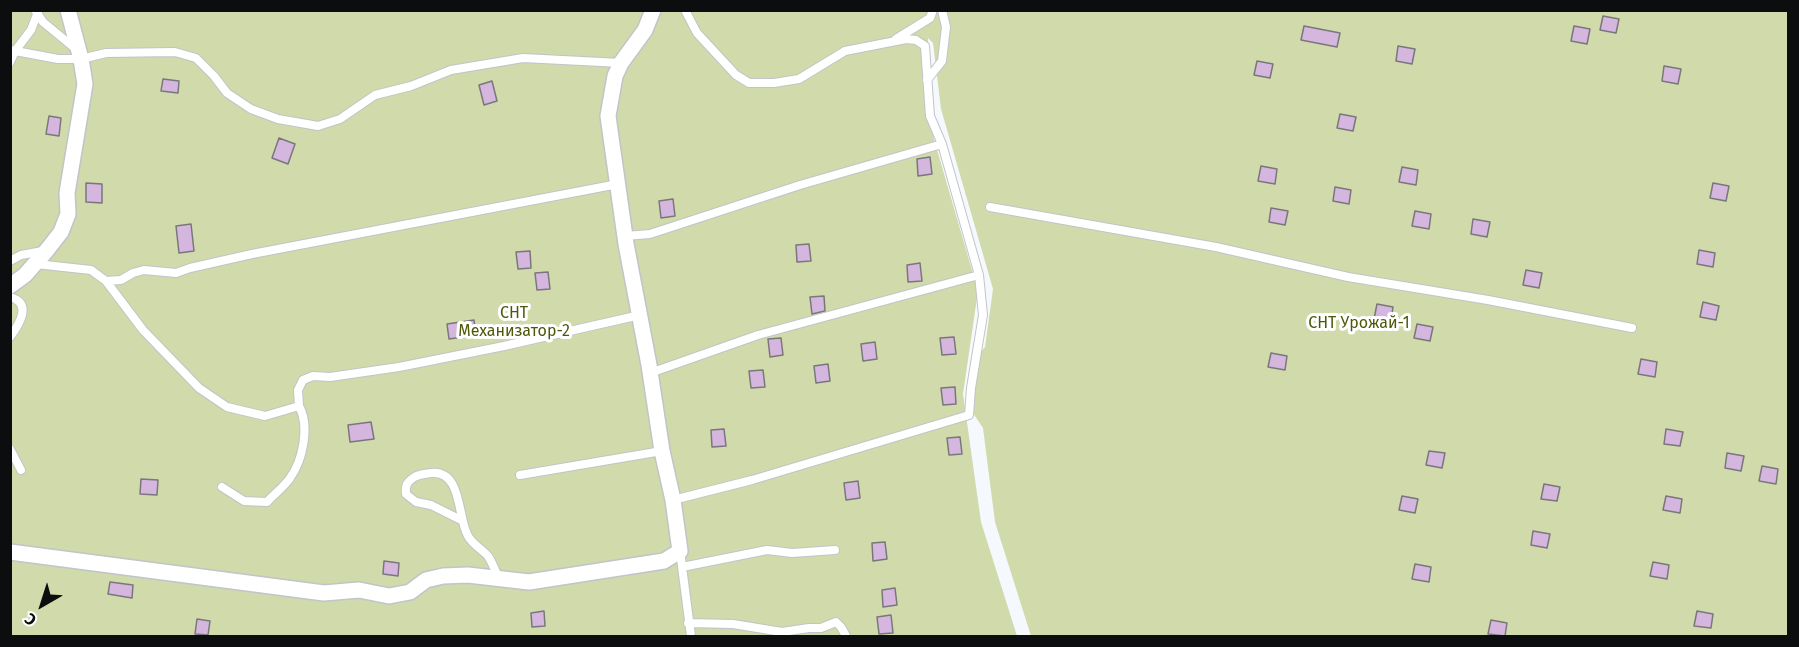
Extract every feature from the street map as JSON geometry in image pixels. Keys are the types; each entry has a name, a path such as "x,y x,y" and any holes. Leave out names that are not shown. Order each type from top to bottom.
{"street":[{"path":"10,286 48,250 61,232 68,214 67,193 85,84 68,10"},
{"path":"10,552 324,593 359,590 389,596 410,592 426,580 443,576 468,575 529,582 664,561 680,551 673,500 662,451 625,236 608,116 615,76 621,63 645,30 652,10"}],"lane":[{"path":"673,500 752,480 969,415 983,315 980,275 942,144 930,116 925,46 916,40 906,39 845,51 799,79 774,83 749,83 736,75 697,33 685,10"},
{"path":"890,43 930,18 933,10"},
{"path":"927,80 942,61 946,27 942,10"},
{"path":"37,12 60,38 80,55"},
{"path":"10,62 13,51 32,30 37,12"},
{"path":"13,51 58,59 137,51 175,52 196,58 227,93 250,109 278,119 318,126 340,119 375,95 411,86 450,70 523,58 621,63"},
{"path":"625,236 650,234 800,185 942,144"},
{"path":"106,281 121,280 132,273 144,270 176,273 252,254 618,184"},
{"path":"990,207 1216,247 1348,277 1488,300 1632,328"},
{"path":"10,261 21,255 48,250"},
{"path":"35,264 91,270 106,281 143,330 199,388 227,407 265,416 299,406"},
{"path":"650,373 758,334 980,275"},
{"path":"10,297 17,299 22,305 23,318 10,337"},
{"path":"222,487 244,501 267,502 290,478 303,450 304,414 299,406 298,390 303,380 313,376 330,377 399,367 640,315"},
{"path":"10,449 21,470"},
{"path":"520,475 662,451"},
{"path":"461,520 432,505 416,502 406,494 405,487 417,475 438,473 446,477 453,485 459,501 461,520 468,538 487,555 499,579"},
{"path":"682,567 767,550 792,554 835,550"},
{"path":"680,551 691,636"},
{"path":"688,622 733,624 782,632 790,636"},
{"path":"782,632 821,628 836,622 846,636"}],"green space":[{"path":"10,11 1788,11 1788,636 1031,636 995,522 983,428 973,413 967,384 980,353 985,347 993,289 941,109 933,43 928,38 927,115 978,291 963,394 981,522 1017,636 11,636"}],"building":[{"path":"1603,16 1619,19 1616,33 1600,30"},
{"path":"1304,26 1340,33 1337,47 1301,40"},
{"path":"1574,26 1590,29 1587,44 1571,41"},
{"path":"1398,46 1415,49 1412,64 1396,61"},
{"path":"1257,61 1273,64 1270,78 1254,75"},
{"path":"1664,66 1681,69 1678,84 1662,81"},
{"path":"163,79 179,81 178,93 161,91"},
{"path":"492,81 497,101 484,105 479,85"},
{"path":"1340,114 1356,117 1353,131 1337,128"},
{"path":"49,116 61,118 59,136 46,134"},
{"path":"279,138 295,144 288,164 272,158"},
{"path":"930,157 932,174 918,176 917,159"},
{"path":"1261,166 1277,169 1275,184 1258,181"},
{"path":"1402,167 1418,170 1416,185 1399,182"},
{"path":"86,183 102,184 102,203 86,202"},
{"path":"1713,183 1729,186 1726,201 1710,198"},
{"path":"1335,187 1351,190 1349,204 1333,201"},
{"path":"673,199 675,216 661,218 659,201"},
{"path":"1271,208 1288,211 1285,225 1269,222"},
{"path":"1415,211 1431,214 1429,229 1412,226"},
{"path":"1473,219 1490,222 1487,237 1471,234"},
{"path":"191,224 194,251 179,253 176,226"},
{"path":"809,244 811,261 797,262 796,245"},
{"path":"1699,250 1715,253 1713,267 1697,264"},
{"path":"530,251 531,268 518,269 516,252"},
{"path":"920,263 922,281 908,282 907,265"},
{"path":"1526,270 1542,273 1539,288 1523,285"},
{"path":"548,272 550,289 537,290 535,273"},
{"path":"824,296 825,311 812,314 810,297"},
{"path":"1703,302 1719,306 1716,320 1700,317"},
{"path":"1377,304 1393,307 1391,321 1374,319"},
{"path":"474,320 476,335 449,339 447,324"},
{"path":"1417,324 1433,327 1430,341 1414,338"},
{"path":"954,337 956,354 942,355 940,338"},
{"path":"781,338 783,355 770,357 768,339"},
{"path":"875,342 877,359 863,361 861,344"},
{"path":"1271,353 1287,356 1285,370 1268,367"},
{"path":"1641,359 1657,362 1655,377 1638,374"},
{"path":"828,364 830,381 816,383 814,366"},
{"path":"763,370 765,387 751,388 749,371"},
{"path":"955,387 956,404 943,405 941,388"},
{"path":"371,422 374,439 350,442 348,425"},
{"path":"724,429 726,446 712,447 711,430"},
{"path":"1666,429 1683,432 1680,446 1664,444"},
{"path":"960,437 962,454 949,455 947,438"},
{"path":"1429,451 1445,453 1442,468 1426,465"},
{"path":"1727,453 1744,456 1741,471 1725,468"},
{"path":"1762,466 1778,469 1776,484 1759,481"},
{"path":"141,479 158,480 157,495 140,494"},
{"path":"858,481 860,498 846,500 844,483"},
{"path":"1544,484 1560,487 1557,501 1541,499"},
{"path":"1402,496 1418,499 1415,513 1399,510"},
{"path":"1666,496 1682,499 1680,513 1663,510"},
{"path":"1533,531 1550,534 1547,548 1531,545"},
{"path":"885,542 887,559 873,561 872,543"},
{"path":"384,561 399,563 398,576 383,574"},
{"path":"1653,562 1669,565 1667,579 1650,576"},
{"path":"1415,564 1431,567 1429,582 1412,579"},
{"path":"110,582 133,585 132,598 108,594"},
{"path":"895,588 897,605 883,607 882,590"},
{"path":"544,611 545,626 532,627 531,613"},
{"path":"1697,611 1713,614 1711,628 1694,626"},
{"path":"891,615 893,633 879,634 877,617"},
{"path":"197,619 210,621 208,635 195,634"},
{"path":"1491,620 1507,623 1505,636 1488,634"}],"park label":[{"name":"СНТ Механизатор-2","path":"514,323"},
{"name":"СНТ Урожай-1","path":"1359,324"}]}
